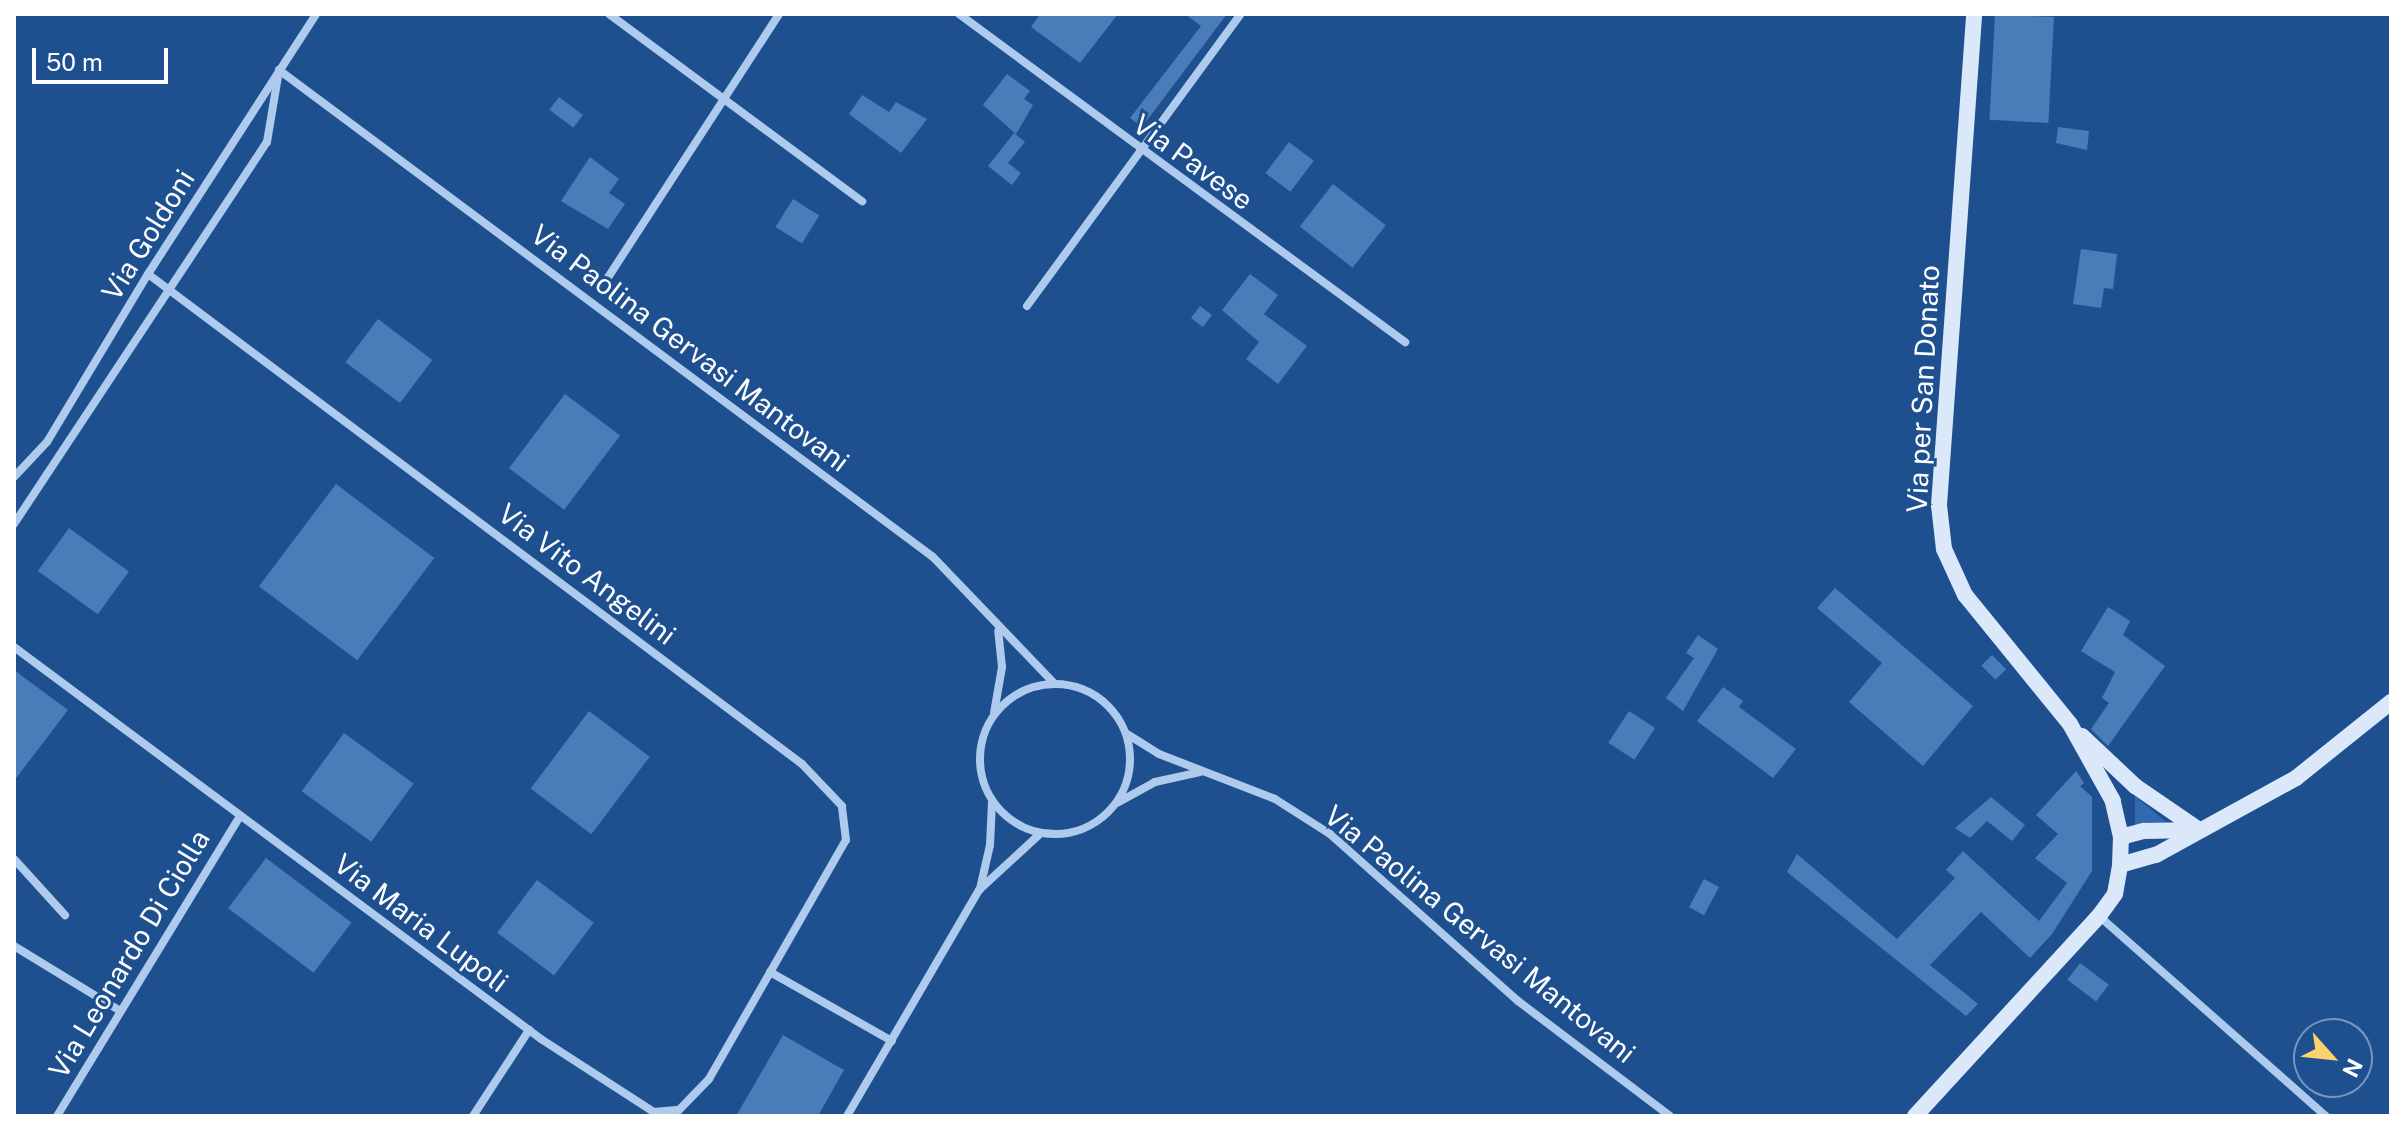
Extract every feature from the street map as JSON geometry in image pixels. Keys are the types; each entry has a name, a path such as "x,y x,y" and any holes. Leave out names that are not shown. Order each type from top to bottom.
{"street":[{"name":"Via Goldoni","path":"14,477 47,442 148,274 316,14"},
{"path":"609,14 862,201"},
{"path":"607,279 779,14"},
{"name":"Via Pavese","path":"959,14 1141,152 1405,342"},
{"path":"1027,306 1241,14"},
{"name":"Via per San Donato","path":"1915,1116 2099,916 2115,894 2120,865 2121,837 2113,801 2070,724 1965,595 1944,549 1939,489 1974,14"},
{"path":"14,524 168,286 267,142 279,70"},
{"name":"Via Paolina Gervasi Mantovani","path":"279,70 933,557 974,596 998,630 1054,683"},
{"name":"Via Vito Angelini","path":"148,274 802,764 842,806 846,840 770,972"},
{"path":"998,630 1002,667 994,714 980,748 984,785 992,802 1022,827 1040,834 1083,830 1117,803 1155,782 1201,772"},
{"name":"Via Maria Lupoli","path":"14,647 529,1030 632,1102 654,1112 679,1110 709,1079 770,972"},
{"path":"994,714 1021,691 1054,683 1099,697 1127,734 1131,757 1117,803"},
{"path":"2120,865 2156,855 2296,778 2391,702"},
{"path":"2070,724 2144,794 2199,830"},
{"name":"Via Paolina Gervasi Mantovani","path":"1127,734 1201,772 1275,799 1330,834 1518,1001 1670,1116"},
{"path":"979,890 992,802"},
{"name":"Via Leonardo Di Ciolla","path":"57,1116 240,816"},
{"path":"2121,837 2144,831 2199,830"},
{"path":"847,1116 979,890 1040,834"},
{"path":"14,859 65,915"},
{"path":"2099,916 2326,1116"},
{"path":"14,946 119,1010"},
{"path":"770,972 892,1041"},
{"path":"473,1116 529,1030"}],"shaded area":[{"path":"2135,796 2166,822 2135,826"}],"building":[{"path":"1040,14 1118,14 1080,63 1031,27"},
{"path":"1185,14 1227,14 1142,127 1130,118 1201,26"},
{"path":"1995,14 2054,17 2048,123 1989,120"},
{"path":"1007,74 1030,91 1024,99 1033,105 1016,134 983,105"},
{"path":"862,95 889,112 896,102 927,119 901,153 849,114"},
{"path":"559,97 583,115 573,128 549,110"},
{"path":"2058,127 2089,131 2087,150 2056,143"},
{"path":"1014,133 1025,142 1008,163 1021,173 1012,185 988,166"},
{"path":"1289,142 1314,161 1290,192 1266,173"},
{"path":"590,157 619,179 609,193 625,204 608,229 561,201"},
{"path":"1333,184 1386,225 1353,268 1300,227"},
{"path":"793,199 819,215 802,243 776,227"},
{"path":"2081,249 2117,254 2113,289 2104,288 2101,308 2073,304"},
{"path":"1250,274 1278,295 1264,314 1307,346 1278,384 1246,359 1259,342 1222,310"},
{"path":"1200,306 1212,315 1203,327 1191,318"},
{"path":"378,319 432,360 400,403 346,362"},
{"path":"565,394 620,436 564,510 509,468"},
{"path":"336,484 434,558 357,660 259,586"},
{"path":"69,528 129,571 98,614 38,571"},
{"path":"1835,588 1973,706 1923,766 1849,702 1882,663 1817,608"},
{"path":"2108,607 2130,621 2123,635 2165,666 2108,746 2091,729 2109,703 2102,698 2115,672 2081,651"},
{"path":"1698,635 1718,649 1683,711 1666,698 1694,658 1686,653"},
{"path":"1992,655 2006,669 1996,680 1981,666"},
{"path":"14,670 68,710 14,781"},
{"path":"1723,687 1743,701 1739,707 1796,749 1773,778 1697,721"},
{"path":"589,711 650,757 591,834 531,788"},
{"path":"1629,711 1655,728 1634,760 1608,743"},
{"path":"344,733 414,784 371,842 302,791"},
{"path":"2076,771 2084,783 2080,786 2092,797 2092,871 2052,934 2030,958 1981,912 1930,965 1978,1004 1966,1016 1787,872 1797,854 1897,939 1955,878 1946,870 1963,851 2039,921 2067,883 2035,858 2058,834 2036,815"},
{"path":"1991,797 2025,825 2012,841 1987,821 1970,838 1955,828"},
{"path":"266,858 351,922 314,973 228,908"},
{"path":"1704,879 1719,887 1704,915 1689,907"},
{"path":"537,880 594,923 554,975 497,933"},
{"path":"2080,963 2109,985 2096,1001 2067,980"},
{"path":"783,1035 844,1070 818,1116 736,1116"}]}
